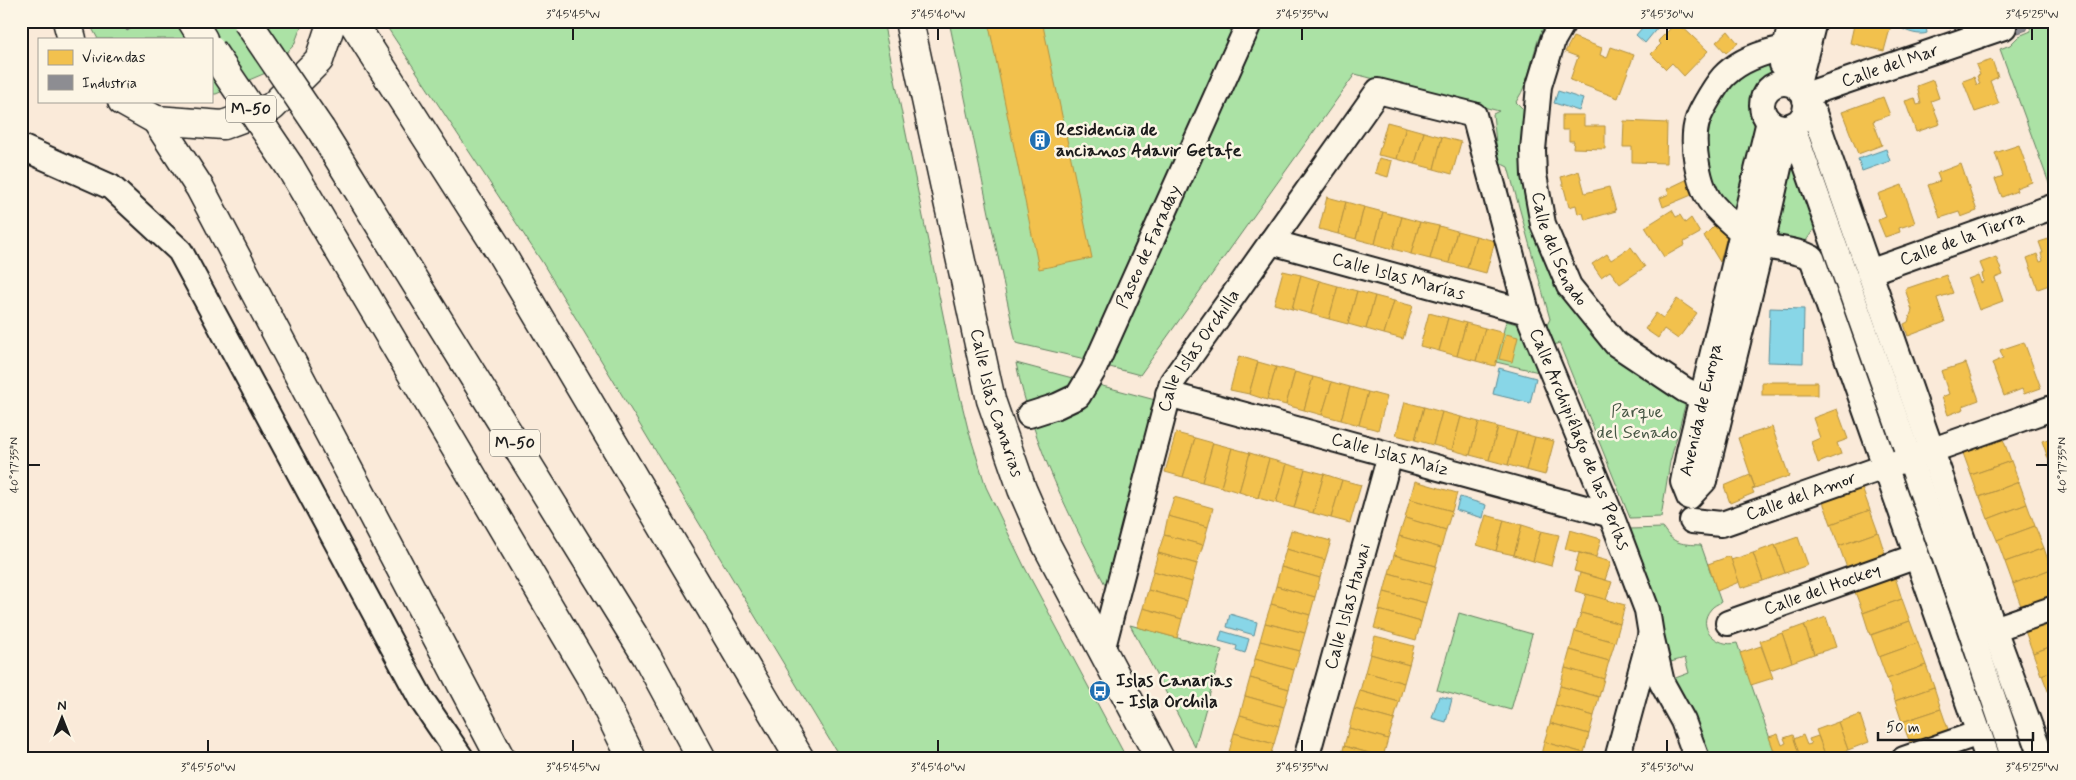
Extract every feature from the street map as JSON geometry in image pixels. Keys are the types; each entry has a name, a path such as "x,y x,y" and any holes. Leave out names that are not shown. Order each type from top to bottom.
{"main road":[{"path":"67,21 72,38"},
{"path":"192,21 203,38"},
{"name":"M-50","path":"247,21 321,130 647,657 702,759"},
{"path":"124,102 156,120 223,125 272,107 319,60 332,21"},
{"path":"352,21 502,255 800,759"},
{"name":"Calle Islas Canarias","path":"909,21 991,400 1022,489 1042,536 1160,759"},
{"name":"M-50","path":"212,51 290,167 597,688 632,759"},
{"path":"156,120 200,188 500,759"},
{"path":"715,613 753,694 779,759"}],"street":[{"name":"Paseo de Faraday","path":"1029,415 1057,406 1078,396 1093,371 1250,21"},
{"name":"Calle del Senado","path":"1564,21 1553,40 1539,86 1533,150 1534,175 1543,224 1569,286 1616,344 1685,390 1712,403"},
{"path":"1791,21 1785,48 1796,91 1806,111 1800,121 1783,124 1763,113 1761,104 1766,91 1796,91"},
{"path":"1796,91 1814,21"},
{"name":"Calle del Mar","path":"1796,91 2004,27"},
{"path":"1785,48 1765,51 1725,74 1698,120 1695,155 1701,183 1712,205 1753,238 1800,251 1812,258 1988,759"},
{"name":"Calle Islas Orchilla","path":"1102,651 1172,382 1378,91 1474,115"},
{"path":"1796,91 1814,114 1994,630 2025,709 2042,759"},
{"name":"Calle Archipiélago de las Perlas","path":"1474,115 1527,312 1611,515 1647,610 1650,635 1662,683 1683,721 1696,759"},
{"name":"Avenida de Europa","path":"1712,403 1783,124"},
{"path":"1783,124 1910,459 2010,748"},
{"path":"21,147 111,187 180,251 421,699 462,759"},
{"name":"Calle de la Tierra","path":"1869,272 2055,206"},
{"name":"Calle Islas Marías","path":"1272,242 1527,312"},
{"name":"Calle Islas Maíz","path":"1168,394 1611,515"},
{"name":"Calle del Amor","path":"1692,521 1721,524 2055,407"},
{"name":"Calle Islas Hawai","path":"1306,759 1390,455"},
{"name":"Calle del Hockey","path":"1728,623 1917,556"},
{"path":"1994,630 2055,608"},
{"path":"1952,654 1967,621"},
{"path":"1617,759 1650,635"},
{"path":"2010,748 2025,709"},
{"path":"1904,759 1980,733"}],"green space":[{"path":"88,21 303,21 294,45 268,72 216,94 212,94 212,38 97,38"},
{"path":"383,21 883,21 958,388 968,429 986,487 1025,568 1127,759 841,759 542,262"},
{"path":"949,21 1237,21 1085,359 1016,343"},
{"name":"Parque del Senado","path":"1261,21 1547,21 1538,41 1526,82 1516,102 1525,111 1522,150 1533,227 1559,294 1610,354 1686,402 1670,462 1661,517 1630,518 1559,343 1547,348 1544,331 1550,319 1508,167 1498,162 1493,114 1499,111 1355,74 1140,375 1106,366"},
{"path":"2028,21 2055,21 2055,183 2050,186 2000,49 2010,45 2019,36 2031,31"},
{"path":"1776,60 1772,76 1757,86 1753,111 1760,125 1738,215 1723,201 1713,184 1708,165 1707,145 1710,125 1717,106 1728,89 1741,75 1753,68"},
{"path":"1794,166 1816,226 1806,241 1772,235 1789,168"},
{"path":"1506,321 1524,326 1543,373 1496,362"},
{"path":"1016,363 1159,401 1109,592 1080,537 1054,480 1032,423"},
{"path":"1663,528 1675,541 1701,545 1721,602 1712,608 1707,616 1707,629 1710,635 1722,642 1729,644 1737,643 1777,759 1707,759 1670,680 1689,673 1685,658 1667,663 1627,538 1630,529"},
{"path":"1459,613 1532,634 1511,710 1437,690"},
{"path":"1130,625 1222,650 1195,747"}],"water":[{"path":"1648,21 1663,21 1645,43 1636,35"},
{"path":"1904,21 1925,21 1927,33 1917,34 1903,29 1900,27"},
{"path":"1558,91 1583,99 1579,111 1554,103"},
{"path":"1886,149 1890,161 1862,171 1858,159"},
{"path":"1770,308 1804,309 1803,363 1768,362"},
{"path":"1499,368 1536,378 1530,403 1493,394"},
{"path":"1460,497 1486,505 1483,518 1456,510"},
{"path":"1230,614 1257,622 1254,635 1227,627"},
{"path":"1222,631 1249,639 1245,653 1236,650 1237,646 1219,641"},
{"path":"1439,696 1452,699 1446,722 1432,718"}],"building: Viviendas":[{"name":"Residencia de ancianos Adavir Getafe","path":"988,21 1042,21 1092,258 1039,269"},
{"path":"1846,21 1875,21 1891,25 1884,51 1850,43 1854,25 1845,23"},
{"path":"1677,22 1708,51 1684,76 1672,63 1666,69 1651,54 1661,44 1658,41"},
{"path":"1728,31 1738,43 1726,53 1716,42"},
{"path":"1573,37 1602,48 1600,55 1607,58 1611,47 1634,55 1618,98 1570,80 1578,57 1565,52"},
{"path":"1992,60 1998,77 1990,81 1999,104 1975,112 1963,81 1974,77 1977,85 1980,84 1977,76 1980,75 1976,65"},
{"path":"1933,80 1939,98 1931,101 1940,124 1916,132 1905,101 1915,98 1917,105 1921,104 1917,86"},
{"path":"1883,97 1890,115 1873,121 1882,145 1858,154 1842,112"},
{"path":"1562,115 1584,115 1584,126 1605,126 1605,149 1573,148 1574,141 1569,141 1569,130 1562,130"},
{"path":"1624,121 1667,123 1666,163 1632,162 1632,147 1623,147"},
{"path":"1387,122 1406,127 1397,159 1378,155"},
{"path":"1406,127 1424,132 1415,164 1397,159"},
{"path":"1424,132 1442,137 1434,169 1415,164"},
{"path":"1442,137 1461,142 1452,174 1434,169"},
{"path":"2019,145 2032,182 2016,188 2017,191 2002,197 1995,179 2003,176 1995,153"},
{"path":"1379,158 1392,161 1388,177 1375,173"},
{"path":"1961,164 1977,211 1961,217 1959,212 1940,218 1928,185 1940,181 1937,173"},
{"path":"1579,171 1585,193 1609,187 1616,211 1585,220 1583,213 1578,214 1576,205 1569,207 1561,177"},
{"path":"1690,178 1694,194 1663,207 1660,198 1669,194 1667,189"},
{"path":"1902,185 1915,223 1899,228 1900,232 1885,237 1878,220 1886,217 1878,194"},
{"path":"1327,197 1346,202 1338,234 1319,229"},
{"path":"1346,202 1364,207 1356,239 1338,234"},
{"path":"1364,207 1383,212 1375,244 1356,239"},
{"path":"1672,210 1676,217 1680,215 1685,223 1691,218 1700,233 1684,242 1685,245 1664,257 1645,227"},
{"path":"1383,212 1402,217 1393,249 1375,244"},
{"path":"1402,217 1420,222 1411,254 1393,249"},
{"path":"1420,222 1439,226 1430,259 1411,254"},
{"path":"1716,224 1727,236 1720,262 1704,236"},
{"path":"1439,226 1457,231 1449,263 1430,259"},
{"path":"1457,231 1476,236 1467,268 1449,263"},
{"path":"1476,236 1495,241 1486,273 1467,268"},
{"path":"2055,237 2055,283 2038,289 2027,258 2037,254 2040,262 2043,261 2041,253 2043,253 2039,242"},
{"path":"1631,247 1645,267 1620,284 1610,271 1601,277 1592,264 1607,254 1611,260"},
{"path":"1996,257 2003,275 1995,278 2003,301 1979,310 1968,279 1978,275 1981,283 1984,281 1982,274 1984,273 1980,263"},
{"path":"1283,271 1301,275 1292,309 1274,304"},
{"path":"1301,275 1320,281 1311,314 1292,309"},
{"path":"1946,275 1953,293 1937,298 1945,322 1908,336 1904,324 1908,322 1912,310 1905,289"},
{"path":"1320,281 1338,286 1329,319 1311,314"},
{"path":"1338,286 1357,291 1348,324 1329,319"},
{"path":"1357,291 1375,296 1366,329 1348,324"},
{"path":"1375,296 1394,301 1384,334 1366,329"},
{"path":"1677,299 1697,313 1678,339 1664,329 1658,338 1645,329 1656,313 1663,318"},
{"path":"1394,301 1413,306 1403,339 1384,334"},
{"path":"1429,313 1448,318 1439,351 1420,346"},
{"path":"1448,318 1466,323 1457,356 1439,351"},
{"path":"1466,323 1485,328 1476,361 1457,356"},
{"path":"1485,328 1504,333 1495,366 1476,361"},
{"path":"1506,334 1518,337 1512,362 1499,359"},
{"path":"2024,342 2041,388 2024,394 2022,389 2004,396 1992,363 2003,358 2000,350"},
{"path":"1239,356 1258,362 1249,394 1230,390"},
{"path":"1258,362 1276,367 1267,400 1249,394"},
{"path":"1966,363 1979,400 1963,406 1964,409 1948,415 1942,397 1949,394 1941,371"},
{"path":"1276,367 1295,372 1286,405 1267,400"},
{"path":"1295,372 1313,377 1304,410 1286,405"},
{"path":"1313,377 1332,382 1322,415 1304,410"},
{"path":"1332,382 1350,387 1341,420 1322,415"},
{"path":"1762,382 1817,382 1817,395 1762,395"},
{"path":"1350,387 1368,392 1359,425 1341,420"},
{"path":"1368,392 1387,397 1378,430 1359,425"},
{"path":"1405,402 1424,407 1415,440 1396,435"},
{"path":"1424,407 1442,412 1433,445 1415,440"},
{"path":"1837,409 1848,439 1837,443 1841,454 1818,463 1811,442 1820,438 1813,418"},
{"path":"1442,412 1461,417 1452,450 1433,445"},
{"path":"1461,417 1479,422 1470,455 1452,450"},
{"path":"1479,422 1498,427 1489,460 1470,455"},
{"path":"1498,427 1517,432 1508,465 1489,460"},
{"path":"1772,427 1789,476 1755,488 1738,438"},
{"path":"1517,432 1535,437 1526,470 1508,465"},
{"path":"1176,433 1195,438 1183,477 1165,472"},
{"path":"1535,437 1554,441 1545,475 1526,470"},
{"path":"2055,437 2055,469 2052,470 2042,441"},
{"path":"1195,438 1213,443 1202,482 1183,477"},
{"path":"2003,439 2011,461 1971,475 1963,453"},
{"path":"1213,443 1232,448 1221,487 1202,482"},
{"path":"1232,448 1250,453 1239,492 1221,487"},
{"path":"1250,453 1269,459 1258,498 1239,492"},
{"path":"1269,459 1287,464 1276,503 1258,498"},
{"path":"2011,461 2019,482 1979,497 1971,475"},
{"path":"1287,464 1305,469 1294,508 1276,503"},
{"path":"1305,469 1324,474 1313,513 1294,508"},
{"path":"1324,474 1342,480 1331,518 1313,513"},
{"path":"1750,475 1755,488 1752,489 1754,493 1730,503 1724,486"},
{"path":"1342,480 1361,485 1350,523 1331,518"},
{"path":"1415,481 1457,493 1452,511 1410,499"},
{"path":"2019,482 2027,504 1988,519 1980,497"},
{"path":"1862,488 1870,510 1831,524 1823,502"},
{"path":"1174,497 1213,508 1208,527 1168,516"},
{"path":"1410,499 1452,511 1446,530 1405,518"},
{"path":"2027,504 2035,526 1997,540 1988,519"},
{"path":"1870,510 1878,532 1839,546 1831,524"},
{"path":"1486,515 1504,520 1496,551 1477,545"},
{"path":"1168,516 1208,527 1203,545 1164,535"},
{"path":"1405,518 1446,530 1441,548 1399,536"},
{"path":"1504,520 1522,525 1514,555 1496,551"},
{"path":"1522,525 1541,531 1533,561 1514,555"},
{"path":"2035,526 2044,548 2005,562 1997,540"},
{"path":"1291,530 1331,541 1325,560 1286,549"},
{"path":"1570,530 1601,539 1596,557 1565,549"},
{"path":"1541,531 1559,535 1551,566 1533,561"},
{"path":"1878,532 1885,554 1847,568 1839,546"},
{"path":"1164,535 1203,545 1197,564 1158,553"},
{"path":"1399,536 1441,548 1436,566 1394,555"},
{"path":"1798,537 1808,565 1785,573 1775,545"},
{"path":"1775,545 1785,573 1763,581 1753,553"},
{"path":"2044,548 2051,569 2013,584 2005,562"},
{"path":"1286,549 1325,560 1320,578 1281,567"},
{"path":"1158,553 1197,564 1192,582 1153,571"},
{"path":"1579,553 1611,562 1605,580 1574,571"},
{"path":"1753,553 1763,581 1741,588 1731,560"},
{"path":"1394,555 1436,566 1431,585 1389,573"},
{"path":"1730,556 1739,582 1717,591 1708,564"},
{"path":"1281,567 1320,578 1315,597 1276,586"},
{"path":"2051,569 2055,578 2055,595 2021,606 2013,584"},
{"path":"1153,571 1192,582 1187,601 1148,590"},
{"path":"1389,573 1431,585 1426,603 1384,592"},
{"path":"1580,573 1612,582 1606,600 1575,591"},
{"path":"1895,577 1902,599 1863,613 1855,592"},
{"path":"1276,586 1315,597 1310,615 1271,604"},
{"path":"1148,590 1187,601 1182,619 1143,608"},
{"path":"1384,592 1426,603 1421,622 1379,610"},
{"path":"1586,594 1625,605 1620,624 1581,613"},
{"path":"1902,599 1910,621 1870,635 1863,613"},
{"path":"1271,604 1310,615 1305,633 1265,623"},
{"path":"1143,608 1182,619 1177,638 1137,627"},
{"path":"1379,610 1421,622 1416,640 1374,628"},
{"path":"1581,613 1620,624 1615,642 1575,631"},
{"path":"1826,617 1836,647 1814,654 1804,625"},
{"path":"2055,620 2055,645 2033,653 2025,631"},
{"path":"1910,621 1918,643 1879,657 1871,635"},
{"path":"1265,623 1305,633 1300,651 1260,641"},
{"path":"1804,625 1814,654 1792,662 1782,633"},
{"path":"1575,631 1615,642 1609,661 1570,650"},
{"path":"1782,633 1792,662 1770,670 1760,641"},
{"path":"1375,636 1414,646 1409,665 1370,654"},
{"path":"1260,641 1300,651 1294,670 1255,659"},
{"path":"1918,643 1926,665 1887,679 1879,657"},
{"path":"2055,645 2055,670 2041,675 2033,653"},
{"path":"1761,646 1773,678 1751,685 1740,653"},
{"path":"1570,650 1609,661 1604,679 1565,668"},
{"path":"1370,654 1409,665 1404,683 1365,672"},
{"path":"1255,659 1294,670 1289,689 1250,678"},
{"path":"1926,665 1934,687 1895,701 1887,679"},
{"path":"1565,668 1604,679 1599,697 1560,686"},
{"path":"2055,670 2055,695 2050,696 2042,675"},
{"path":"1365,672 1404,683 1399,702 1360,691"},
{"path":"1250,678 1289,689 1284,707 1245,696"},
{"path":"1560,686 1599,697 1594,716 1555,705"},
{"path":"1934,687 1941,709 1902,722 1895,701"},
{"path":"1360,691 1399,702 1394,720 1354,709"},
{"path":"1245,696 1284,707 1279,726 1240,715"},
{"path":"1555,705 1594,716 1589,734 1550,723"},
{"path":"1354,709 1394,720 1388,739 1349,728"},
{"path":"1941,709 1949,732 1911,745 1902,722"},
{"path":"1240,715 1279,726 1274,744 1234,733"},
{"path":"1860,715 1869,742 1848,750 1838,722"},
{"path":"1838,722 1848,750 1826,757 1816,730"},
{"path":"1550,723 1589,734 1584,753 1544,742"},
{"path":"1349,728 1388,739 1383,757 1344,746"},
{"path":"1234,733 1274,744 1269,759 1253,759 1229,752"},
{"path":"1778,734 1782,745 1786,743 1784,738 1793,735 1801,759 1777,759 1769,737"},
{"path":"1803,735 1807,745 1811,744 1809,739 1818,736 1826,757 1801,759 1794,739"},
{"path":"1544,742 1584,753 1582,759 1540,759"},
{"path":"1344,746 1383,757 1383,759 1341,759"}],"building: Industria":[{"path":"125,21 143,21 127,31 122,24"},
{"path":"2013,21 2024,21 2027,30 2018,33"}],"place":[{"name":"Residencia de ancianos Adavir Getafe","path":"1040,140"},
{"name":"Islas Canarias - Isla Orchila","path":"1100,691"}]}
